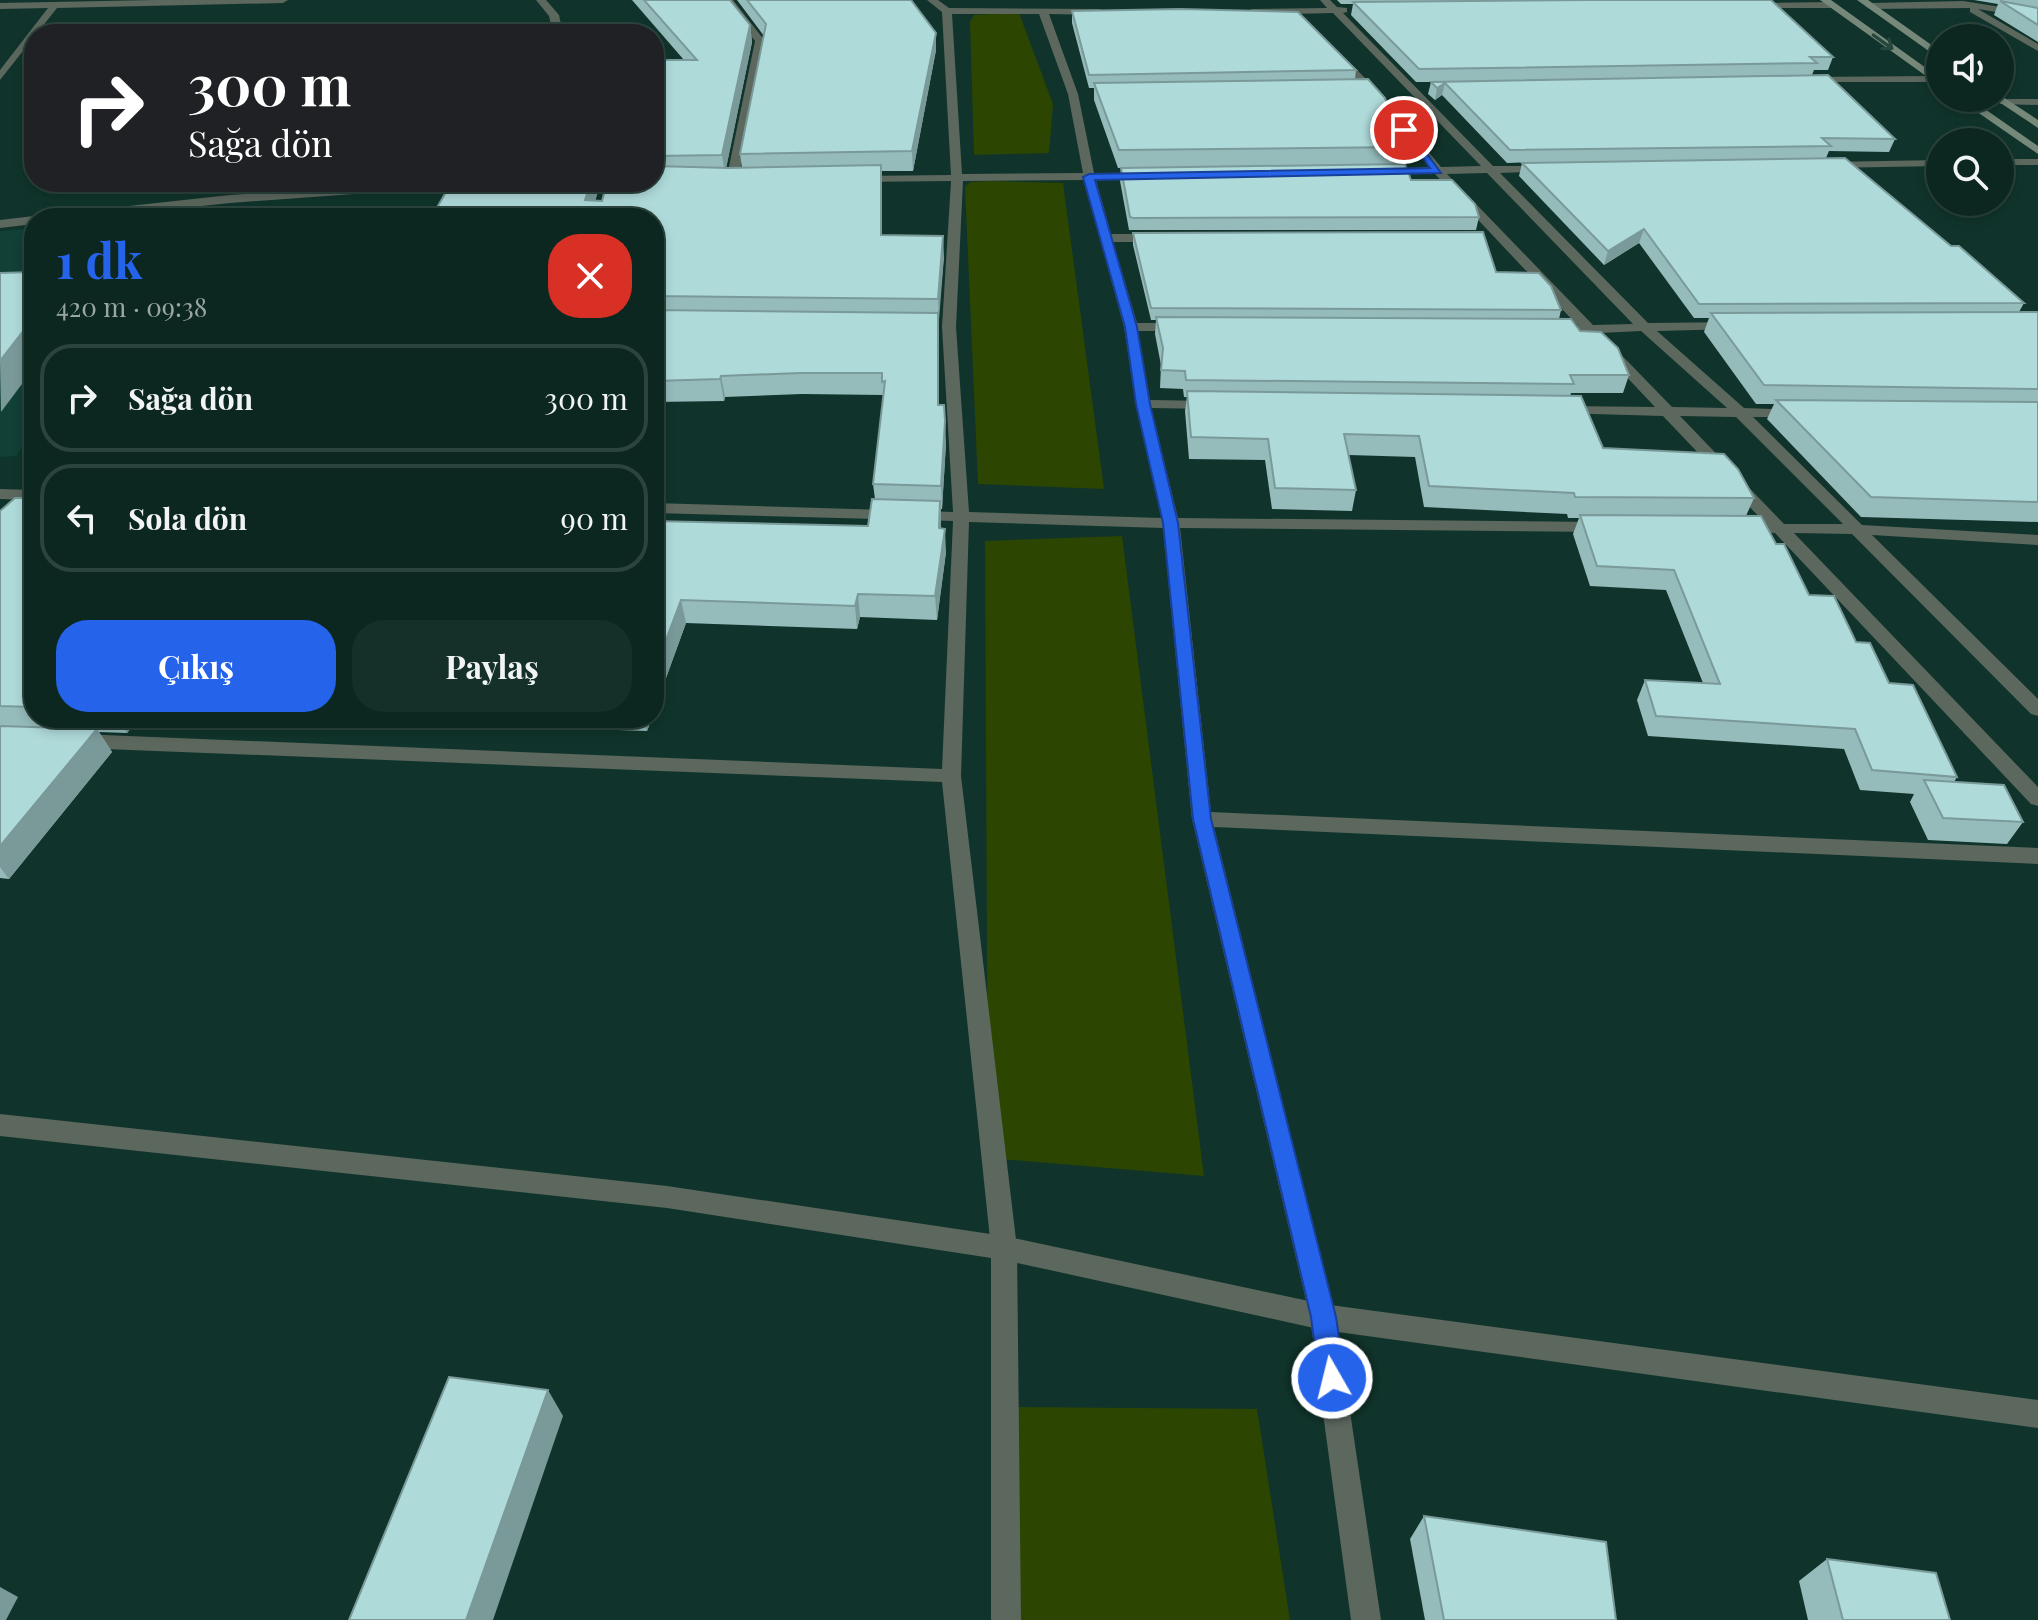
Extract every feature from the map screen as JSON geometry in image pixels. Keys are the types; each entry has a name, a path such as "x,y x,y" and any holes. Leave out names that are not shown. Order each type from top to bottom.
{"main road":[{"path":"1828,2 1926,73"},
{"path":"1866,3 1926,46"},
{"path":"2014,109 2038,125"},
{"path":"1982,112 2038,151"}],"street":[{"path":"0,6 283,0"},
{"path":"541,0 554,15 556,24"},
{"path":"728,0 760,41 732,181"},
{"path":"1744,6 1828,2"},
{"path":"1866,3 1959,2 2038,16"},
{"path":"1959,2 2038,48"},
{"path":"1330,5 1438,171 1493,237 1782,528 2038,799"},
{"path":"1246,12 1299,17 1330,5 1351,10"},
{"path":"1006,1620 1004,1248 951,776 961,515 942,327 957,178 939,6 1105,12"},
{"path":"40,24 53,7"},
{"path":"1043,12 1081,94 1089,177 1131,327 1143,404 1171,523 1202,819 1323,1317 1366,1620"},
{"path":"0,77 24,45"},
{"path":"1326,45 1490,169 1642,325 1740,412 2038,710"},
{"path":"1792,81 1926,81"},
{"path":"1382,89 1434,87"},
{"path":"2014,101 2038,102"},
{"path":"2014,162 2038,162"},
{"path":"1816,165 1926,163"},
{"path":"1358,172 1567,168"},
{"path":"837,180 1168,176"},
{"path":"716,181 747,181"},
{"path":"147,208 332,192"},
{"path":"224,208 230,199"},
{"path":"0,224 24,221"},
{"path":"1106,238 1169,238"},
{"path":"1581,329 1642,325 1750,325"},
{"path":"1131,327 1194,327"},
{"path":"1143,404 1223,405"},
{"path":"1540,410 1819,413"},
{"path":"0,494 24,495"},
{"path":"664,508 1171,523 1625,527"},
{"path":"1720,528 1854,529 2038,540"},
{"path":"63,741 951,776"},
{"path":"1202,819 2038,856"},
{"path":"0,1125 667,1197 1004,1248 1323,1317 2038,1414"}],"shaded area":[{"path":"24,229 24,444 16,456 0,457 0,231"}],"green space":[{"path":"1019,13 1053,104 1049,153 974,155 970,22 974,15"},
{"path":"970,182 1063,183 1104,489 978,484 965,187"},
{"path":"1122,536 1204,1176 988,1158 985,541"},
{"path":"1007,1407 1257,1409 1290,1620 1013,1620"}],"building":[{"path":"644,0 730,0 750,25 722,155 664,156 664,60 697,60"},
{"path":"747,0 911,0 936,33 912,151 740,154 766,24"},
{"path":"1771,0 1833,57 1810,57 1817,63 1419,69 1353,2"},
{"path":"2000,1 2038,8 2038,25"},
{"path":"1180,9 1298,12 1356,70 1089,75 1072,11"},
{"path":"1828,75 1895,139 1822,138 1831,146 1510,150 1445,83 1437,88 1431,82"},
{"path":"1368,79 1385,98 1402,147 1119,150 1094,83"},
{"path":"1845,158 1951,246 1959,246 2024,303 1699,304 1644,229 1608,251 1522,163"},
{"path":"1405,164 1411,180 1452,180 1475,204 1479,217 1133,218 1130,217 1121,168"},
{"path":"881,165 881,235 943,236 938,299 664,296 664,208 437,208 446,192 588,192 585,200 602,201 604,192 664,192 664,166"},
{"path":"1483,232 1496,272 1539,273 1551,286 1561,310 1151,308 1133,233"},
{"path":"24,272 24,330 0,361 0,273"},
{"path":"664,310 938,313 938,405 944,405 945,421 941,486 873,484 885,381 882,382 882,373 800,373 721,376 720,379 664,381"},
{"path":"2038,312 2038,389 1764,385 1711,313"},
{"path":"1156,317 1571,319 1580,331 1601,332 1618,348 1629,375 1570,375 1574,384 1186,380 1185,371 1161,370 1163,348"},
{"path":"1187,391 1581,396 1603,448 1724,454 1738,469 1754,498 1575,497 1574,493 1429,486 1419,436 1344,434 1356,490 1275,488 1268,439 1191,437"},
{"path":"1776,400 2038,402 2038,502 1871,497"},
{"path":"15,498 24,498 24,707 0,706 0,511"},
{"path":"872,499 940,501 939,528 945,529 935,596 858,594 855,606 681,600 664,645 664,521 868,526"},
{"path":"1580,515 1761,516 1776,544 1784,544 1809,595 1834,596 1856,642 1870,643 1889,683 1913,685 1957,777 1872,770 1855,729 1656,716 1645,680 1720,684 1674,570 1597,566"},
{"path":"0,726 97,729 0,846"},
{"path":"1924,780 2004,785 2023,822 1943,818"},
{"path":"449,1377 548,1390 466,1620 349,1620"},
{"path":"1424,1516 1606,1542 1616,1620 1444,1620"},
{"path":"1827,1559 1936,1573 1950,1620 1843,1620"}],"route":[{"path":"1332,1378 1323,1317 1202,819 1171,523 1143,404 1131,327 1089,177 1438,171 1404,130"}]}
